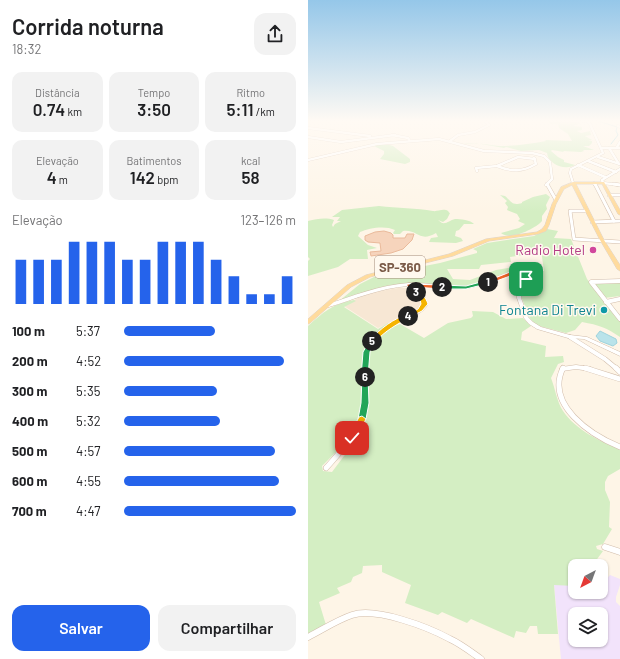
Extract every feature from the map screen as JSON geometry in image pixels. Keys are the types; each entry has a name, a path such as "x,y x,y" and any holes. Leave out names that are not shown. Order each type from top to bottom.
{"main road":[{"path":"620,214 609,195 603,179 594,184 573,184 592,222 620,269"},
{"name":"SP-360","path":"308,322 354,283 370,275 452,255 488,240 538,233 544,230 562,188 573,184"}],"street":[{"path":"308,160 348,151"},
{"path":"483,151 534,154 547,158 550,162 552,179 546,186 556,200"},
{"path":"573,184 570,172 571,169 598,157 603,153 603,151"},
{"path":"612,151 620,164"},
{"path":"497,166 519,172 536,164 534,154"},
{"path":"598,157 620,164"},
{"path":"477,171 476,168 497,166 518,158 535,159"},
{"path":"588,161 616,172"},
{"path":"578,165 603,179 620,184"},
{"path":"603,179 620,169"},
{"path":"594,184 614,221"},
{"path":"609,195 620,195"},
{"path":"586,211 571,211 574,239 620,242"},
{"path":"592,222 620,221"},
{"path":"327,306 382,288 409,285 466,287 484,284 509,274 519,275 526,279 519,296 528,320 539,328 570,337 588,339 620,354"},
{"path":"620,281 591,282 620,319"},
{"path":"326,468 352,438 360,424 365,403 366,352 370,344 381,331 420,310 425,304 423,298 409,285"},
{"path":"606,302 620,299"},
{"path":"570,337 610,362 620,372"},
{"path":"620,379 608,374 575,366 563,368 559,373 558,383 565,406 578,423 593,434 620,448"},
{"path":"605,547 620,552"},
{"path":"308,637 353,615 369,613 400,619 438,633 451,639 481,659"}],"shaded area":[{"path":"406,288 411,291 420,299 421,306 414,312 378,328 344,306 358,298 375,292"},
{"path":"610,575 620,579 616,602 620,606 620,659 561,659 554,585 568,584 568,599 608,599 608,577"}],"green space":[{"path":"384,151 399,151 410,159 410,162 405,164 380,159 384,154"},
{"path":"541,151 551,151 564,160 564,162 575,165 571,167 562,167 550,160 547,153"},
{"path":"557,151 584,151 563,151 564,152"},
{"path":"546,194 550,197 546,205 547,209 542,216 542,221 539,224 516,235 510,236 501,233 519,228 525,224 518,221 520,219 517,214 507,210 508,207 505,203 507,201 500,195 505,196 512,203 516,204 522,203 533,197"},
{"path":"379,206 435,211 446,210 450,213 447,219 443,222 438,220 442,223 457,219 474,224 464,224 459,230 456,231 455,236 461,238 463,241 456,243 429,242 431,238 438,237 436,233 426,237 408,231 403,231 400,234 394,234 393,233 395,230 391,228 372,228 360,232 358,236 368,245 377,248 367,250 368,259 350,259 338,267 308,276 308,261 310,259 308,257 308,221 331,219 334,220 332,225 333,227 341,221 337,221 340,217 332,217 342,210"},
{"path":"547,229 558,231 554,238 571,239 587,279 620,320 620,337 602,327 582,322 575,330 566,333 533,323 529,317 521,296 528,283 535,275 536,271 544,271 541,250 534,248 529,249 531,254 510,257 511,262 481,265 479,269 447,269 453,279 470,280 496,270 508,268 534,271 531,278 524,273 516,272 500,275 468,286 401,284 378,289 339,301 360,284 378,275 440,263 477,253 477,251 473,249 487,243 534,236"},
{"path":"594,282 620,283 620,296 604,298"},
{"path":"354,300 356,301 344,307 378,329 388,323 394,326 400,324 424,338 448,323 471,318 473,316 472,311 493,312 506,319 523,318 531,326 522,332 521,340 546,346 545,357 563,356 564,362 558,364 551,378 563,411 574,424 588,434 620,449 620,469 608,476 605,482 605,490 610,502 609,527 612,529 603,544 596,546 597,549 603,551 597,559 568,559 568,586 554,585 558,634 538,634 537,626 530,626 526,633 516,631 514,638 471,619 467,623 442,612 438,615 405,603 411,585 382,572 382,565 363,566 362,573 353,577 351,582 337,588 340,593 319,602 326,625 308,634 308,326 329,309","holes":["352,434 359,436 332,472 323,471 322,466"]}],"water":[{"path":"600,331 616,339 617,343 613,346 600,341 596,336"}],"building":[{"path":"384,231 391,233 393,238 405,238 407,234 414,234 412,240 403,249 391,253 371,256 370,252 381,251 380,243 368,242 365,240 365,236 375,232"}],"place":[{"name":"Radio Hotel","path":"593,250"},
{"name":"Fontana Di Trevi","path":"604,310"}],"route":[{"path":"352,438 357,432 360,424 365,403 365,363 366,352 370,344 381,331 414,314 423,308 425,304 423,298 409,285 428,285 451,288 466,287 484,284 509,274 519,275 525,277 526,279"}]}
